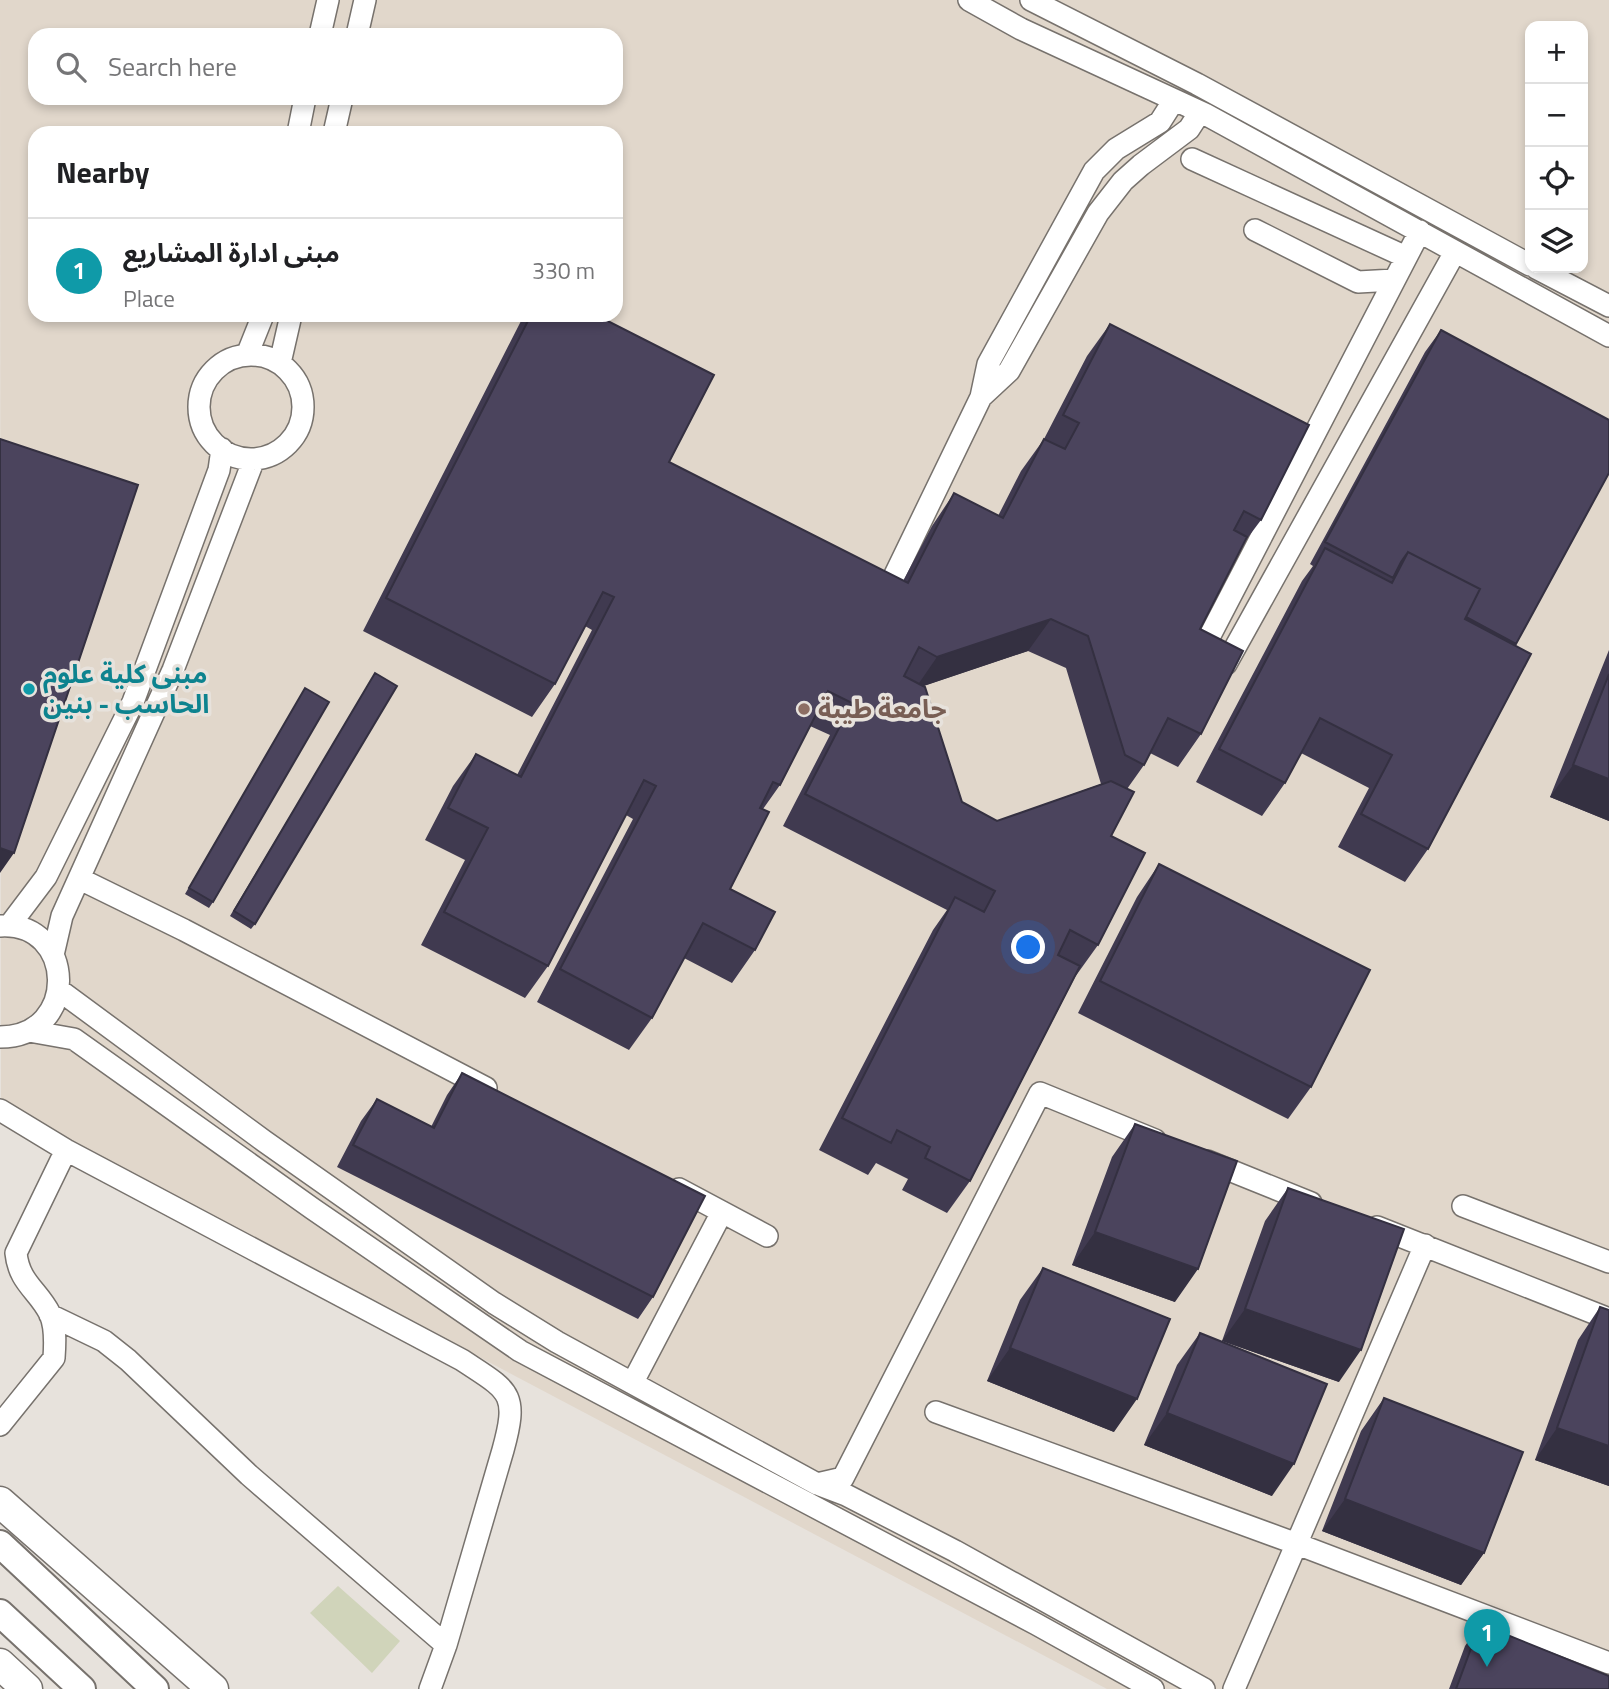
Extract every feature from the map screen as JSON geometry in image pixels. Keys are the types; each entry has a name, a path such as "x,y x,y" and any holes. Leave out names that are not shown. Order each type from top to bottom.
{"highway":[{"path":"0,1502 213,1689"},
{"path":"0,1664 27,1689"}],"main road":[{"path":"0,1544 155,1689"},
{"path":"0,1613 82,1689"}],"street":[{"path":"322,28 328,0"},
{"path":"359,28 365,0"},
{"path":"969,0 1021,29 1200,112 1609,336"},
{"path":"1031,0 1197,84 1525,262"},
{"path":"890,587 981,397 988,364 1094,171 1116,149 1160,122 1174,100"},
{"path":"299,126 304,105"},
{"path":"336,126 340,105"},
{"path":"981,397 1009,371 1098,212 1123,181 1189,129 1200,112"},
{"path":"1192,159 1406,257"},
{"path":"1255,230 1358,282 1394,280"},
{"path":"1203,649 1420,231"},
{"path":"1226,664 1455,252"},
{"path":"1546,273 1609,306"},
{"path":"247,355 260,322"},
{"path":"280,363 289,322"},
{"path":"247,355 265,357 280,363 292,374 300,388 302,421 295,435 284,447 270,456 254,459 237,457 222,449 208,437 201,421 199,402 204,385 214,370 229,360 247,355"},
{"path":"0,1037 12,1037 29,1031 43,1021 54,1006 59,990 59,972 53,955 43,941 28,931 5,926 46,877 133,702 219,470 222,449"},
{"path":"53,955 62,916 173,670 254,459"},
{"path":"80,879 207,942 500,1096"},
{"path":"59,990 211,1102 494,1303 557,1342 817,1484 846,1495 956,1551 1204,1689"},
{"path":"29,1031 74,1039 520,1351 1153,1689"},
{"path":"817,1484 843,1478 1040,1093 1329,1210"},
{"path":"194,1125 211,1102"},
{"path":"0,1110 66,1150 462,1360 495,1381 509,1396 512,1420 446,1645 429,1689"},
{"path":"0,1425 54,1358 54,1332 50,1315 25,1283 17,1268 16,1253 66,1150"},
{"path":"664,1182 767,1236"},
{"path":"1463,1206 1609,1262"},
{"path":"633,1382 722,1212"},
{"path":"1353,1219 1609,1319"},
{"path":"1234,1689 1425,1245"},
{"path":"50,1315 104,1341 128,1360 249,1475 446,1645"},
{"path":"936,1412 1297,1544 1609,1663"}],"shaded area":[{"name":"جامعة طيبة","path":"0,0 1609,0 1609,1689 1107,1689 1,1104"}],"green space":[{"path":"338,1586 400,1641 372,1673 310,1613"}],"building":[{"path":"527,322 610,322 714,375 669,462 908,583 954,493 1003,518 1044,439 1065,449 1079,423 1063,415 1110,324 1309,425 1261,520 1244,511 1234,530 1247,537 1200,629 1243,651 1201,734 1168,718 1144,765 1125,755 1088,636 1051,619 937,657 919,647 904,676 925,687 962,802 997,821 1111,781 1134,792 1111,836 1145,853 1098,945 1070,930 1058,955 1080,966 970,1181 925,1158 930,1147 897,1130 891,1143 842,1118 955,897 984,912 995,891 805,794 852,703 828,691 780,785 773,782 760,808 769,812 730,889 775,912 755,950 703,923 652,1018 560,969 656,786 644,780 548,966 444,912 488,828 448,808 476,754 521,777 614,597 603,592 555,684 386,598"},
{"path":"1441,330 1609,420 1609,473 1516,644 1466,617 1480,589 1408,552 1393,578 1325,542"},
{"name":"مبنى كلية علوم الحاسب - بنين","path":"0,439 138,485 14,853 0,848"},
{"path":"1325,548 1392,583 1408,552 1480,589 1465,619 1531,654 1428,849 1361,814 1392,755 1320,718 1285,783 1219,749"},
{"path":"375,673 397,686 255,924 234,911"},
{"path":"1609,674 1609,779 1573,765"},
{"path":"305,688 329,702 213,902 189,888"},
{"path":"1159,864 1370,970 1311,1087 1100,981"},
{"path":"462,1073 705,1196 653,1297 353,1145 377,1099 434,1128"},
{"path":"1135,1124 1237,1161 1198,1269 1095,1232"},
{"path":"1288,1188 1404,1229 1361,1350 1245,1309"},
{"path":"1043,1268 1170,1319 1137,1399 1010,1348"},
{"path":"1600,1307 1609,1310 1609,1446 1557,1428"},
{"path":"1200,1333 1327,1384 1294,1464 1167,1413"},
{"path":"1384,1398 1523,1452 1484,1553 1345,1499"},
{"path":"1480,1624 1609,1676 1609,1689 1456,1689"}],"place":[{"name":"مبنى كلية علوم الحاسب - بنين","path":"29,689"},
{"name":"جامعة طيبة","path":"804,709"},
{"name":"مبنى ادارة المشاريع","path":"1487,1667"}]}
